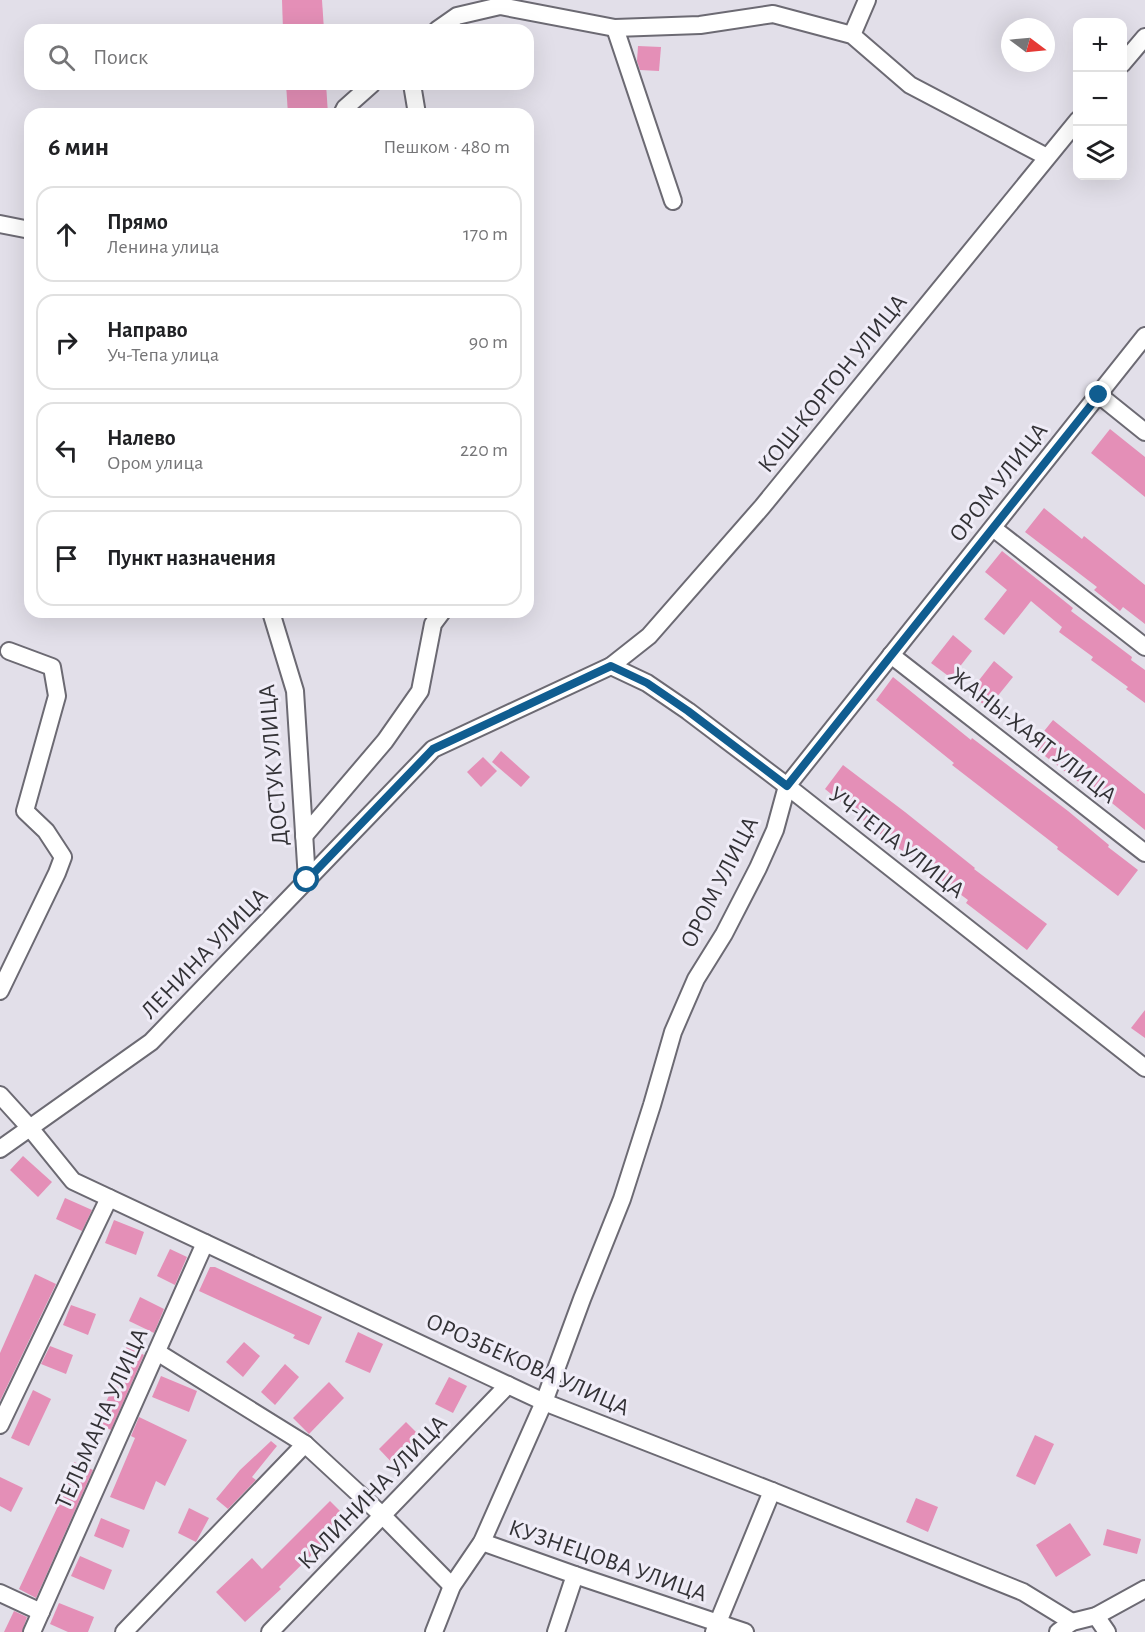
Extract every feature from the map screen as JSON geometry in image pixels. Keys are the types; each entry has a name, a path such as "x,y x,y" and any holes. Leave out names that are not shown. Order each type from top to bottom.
{"street":[{"path":"852,35 867,0"},
{"path":"445,24 456,16 500,6 615,28 700,25 773,14 852,35 910,85 1047,157"},
{"path":"615,28 673,201"},
{"path":"1127,58 1145,37"},
{"path":"345,108 365,90"},
{"path":"413,90 416,108"},
{"name":"КОШ-КОРГОН УЛИЦА","path":"611,666 649,636 762,507 1073,125"},
{"path":"0,224 24,229"},
{"name":"ОРОМ УЛИЦА","path":"434,1632 452,1586 482,1542 544,1402 622,1199 673,1032 696,979 724,934 758,868 775,830 787,786 1145,336"},
{"path":"1099,395 1145,432"},
{"path":"993,528 1145,647"},
{"name":"ДОСТУК УЛИЦА","path":"273,618 295,691 307,880"},
{"path":"304,836 385,741 420,691 433,624 438,618"},
{"path":"0,991 63,857 46,831 25,811 57,696 52,668 9,651"},
{"name":"ЖАНЫ-ХАЯТ УЛИЦА","path":"891,655 1145,853"},
{"name":"УЧ-ТЕПА УЛИЦА","path":"611,666 647,683 787,786 1145,1068"},
{"name":"ЛЕНИНА УЛИЦА","path":"0,1149 151,1042 433,749 611,666"},
{"name":"ОРОЗБЕКОВА УЛИЦА","path":"0,1095 73,1181 544,1402 1023,1592 1072,1622"},
{"path":"0,1425 109,1198"},
{"name":"ТЕЛЬМАНА УЛИЦА","path":"32,1632 205,1243"},
{"path":"157,1352 305,1444 383,1516 452,1586"},
{"name":"КАЛИНИНА УЛИЦА","path":"270,1632 508,1385"},
{"path":"124,1632 305,1444"},
{"name":"КУЗНЕЦОВА УЛИЦА","path":"716,1627 772,1491"},
{"name":"КУЗНЕЦОВА УЛИЦА","path":"482,1542 716,1627 745,1632"},
{"path":"556,1632 574,1575"},
{"path":"1058,1632 1072,1622 1096,1616 1145,1589"},
{"path":"0,1593 41,1612"},
{"path":"1096,1616 1107,1632"}],"building":[{"path":"282,0 322,0 324,24 283,24"},
{"path":"638,46 661,47 659,71 640,70 637,61"},
{"path":"286,90 326,90 328,108 288,108"},
{"path":"1110,429 1145,457 1145,497 1091,453"},
{"path":"1044,508 1082,539 1084,536 1145,585 1145,624 1123,607 1120,611 1094,590 1097,587 1025,532"},
{"path":"1002,551 1073,608 1071,611 1132,657 1131,660 1145,670 1145,703 1126,689 1128,687 1091,660 1093,657 1059,632 1062,627 1031,601 1004,635 984,619 1007,590 985,572"},
{"path":"953,635 972,651 951,678 931,663"},
{"path":"994,661 1013,677 988,708 969,693"},
{"path":"893,677 971,740 972,738 1068,811 1138,870 1118,896 952,765 954,763 876,700"},
{"path":"1053,720 1145,794 1145,830 1096,790 1093,793 1032,746"},
{"path":"501,751 530,777 521,787 492,762"},
{"path":"483,757 497,771 481,787 467,772"},
{"path":"843,765 1047,924 1027,950 966,903 968,900 885,838 825,789"},
{"path":"1145,1010 1145,1038 1131,1028"},
{"path":"23,1156 52,1182 38,1197 10,1170"},
{"path":"65,1198 92,1210 82,1231 56,1219"},
{"path":"114,1220 144,1232 136,1255 105,1243"},
{"path":"170,1249 187,1257 175,1285 157,1276"},
{"path":"210,1267 215,1267 322,1317 309,1345 293,1338 295,1335 199,1291"},
{"path":"35,1274 56,1284 0,1401 0,1353"},
{"path":"140,1297 164,1309 154,1333 129,1321"},
{"path":"71,1305 96,1314 88,1335 63,1325"},
{"path":"358,1332 383,1344 370,1373 345,1362"},
{"path":"244,1342 260,1356 243,1377 226,1362"},
{"path":"50,1346 73,1355 66,1374 41,1364"},
{"path":"127,1346 144,1355 111,1430 96,1423 116,1381 111,1379"},
{"path":"285,1364 299,1377 275,1405 261,1392"},
{"path":"161,1376 197,1391 189,1412 152,1397"},
{"path":"449,1377 467,1386 453,1413 435,1404"},
{"path":"329,1382 344,1398 309,1434 293,1418"},
{"path":"33,1390 51,1399 29,1446 11,1438"},
{"path":"139,1417 187,1440 165,1486 156,1481 144,1510 110,1497 135,1438 131,1436"},
{"path":"406,1422 425,1441 397,1468 379,1449"},
{"path":"1035,1435 1054,1444 1035,1485 1016,1476"},
{"path":"271,1441 277,1446 252,1477 256,1480 228,1509 216,1499 240,1470"},
{"path":"74,1462 93,1470 36,1598 19,1589 59,1504 55,1503"},
{"path":"0,1477 23,1488 11,1512 0,1506"},
{"path":"916,1498 938,1507 928,1532 906,1522"},
{"path":"330,1501 348,1519 279,1587 281,1589 245,1622 216,1592 252,1558 262,1569"},
{"path":"189,1508 209,1518 196,1542 178,1533"},
{"path":"101,1518 130,1530 123,1548 94,1536"},
{"path":"1070,1523 1091,1555 1056,1577 1036,1545"},
{"path":"1107,1529 1141,1539 1137,1554 1103,1545"},
{"path":"80,1556 112,1570 104,1590 71,1576"},
{"path":"59,1603 94,1617 88,1632 68,1632 50,1624"},
{"path":"14,1611 27,1617 22,1632 4,1632"}],"route":[{"path":"307,880 433,749 611,666 647,683 787,786 1099,395"}]}
